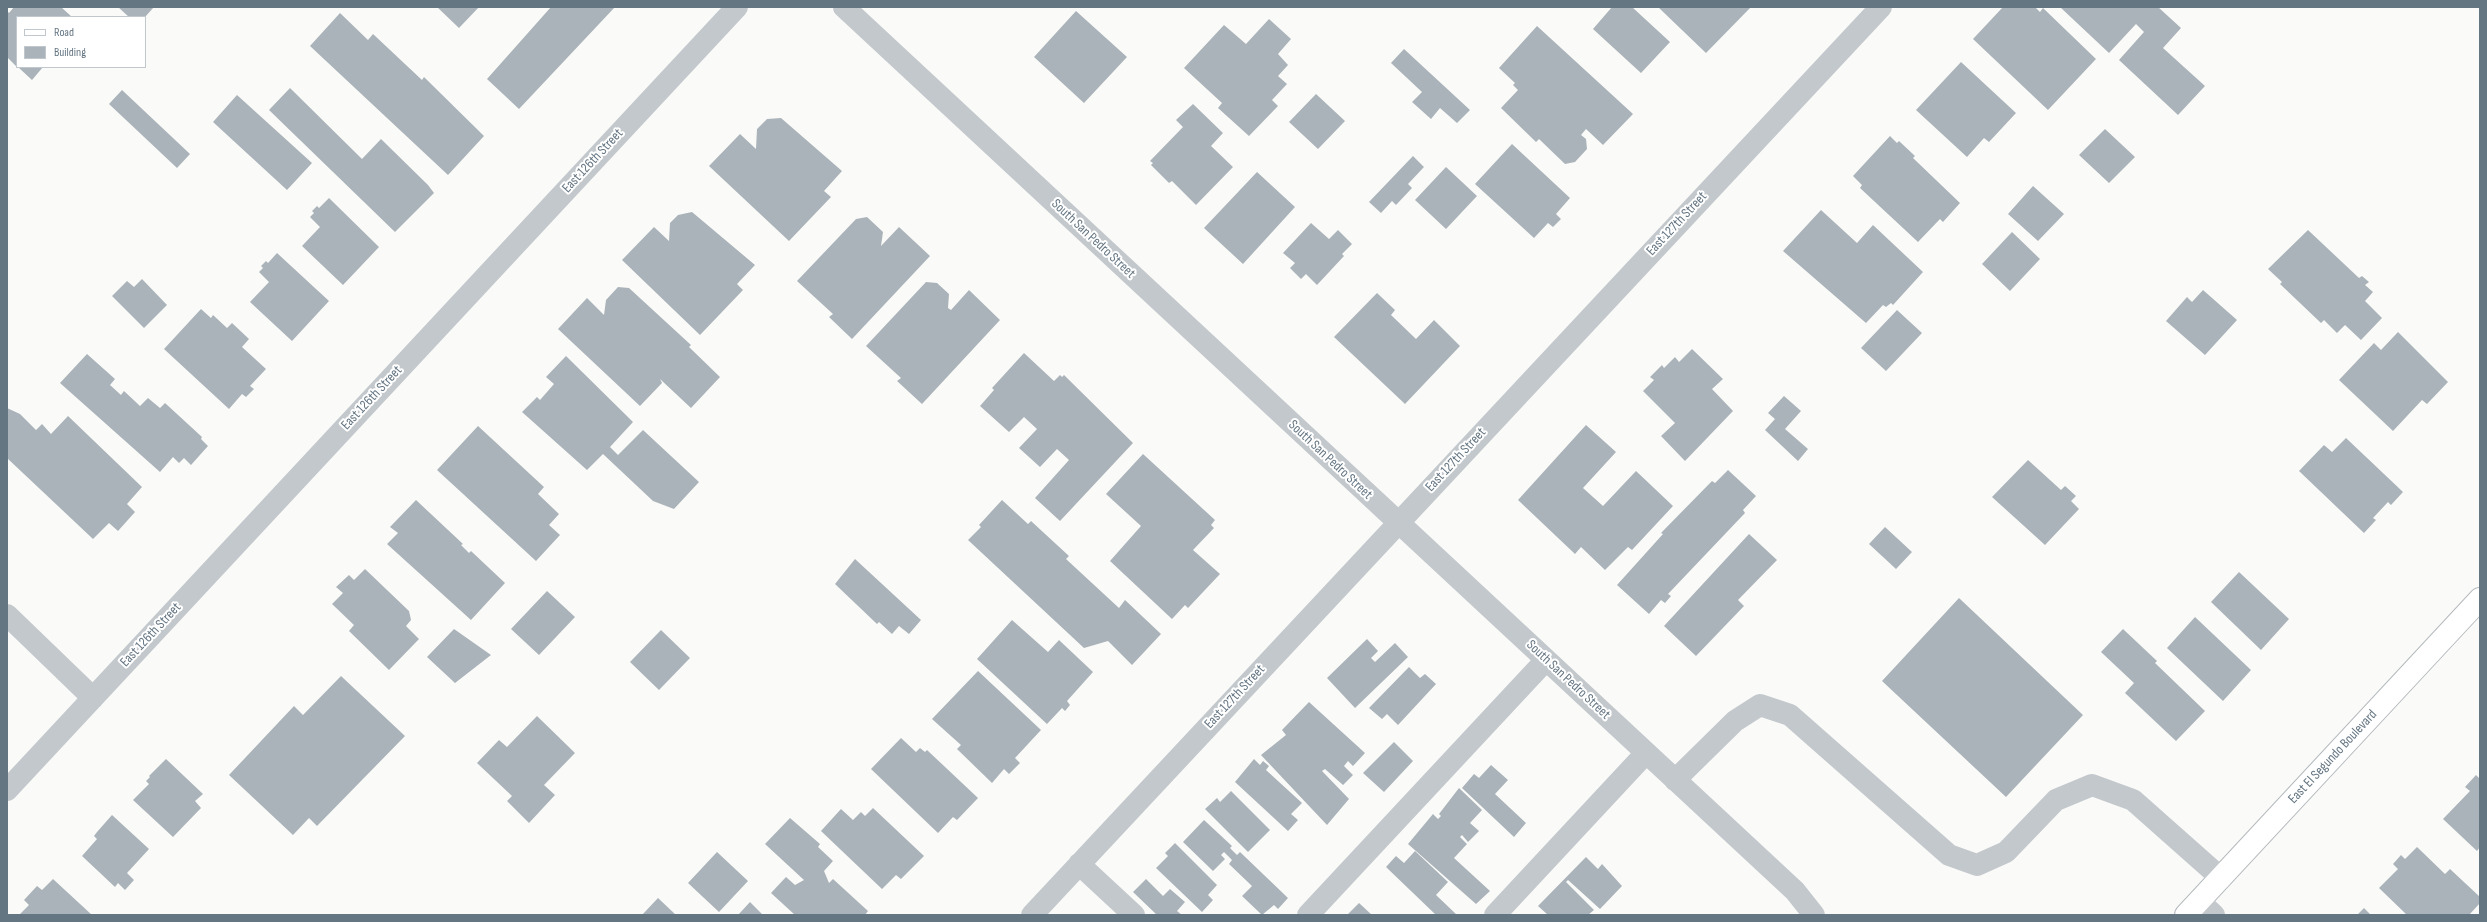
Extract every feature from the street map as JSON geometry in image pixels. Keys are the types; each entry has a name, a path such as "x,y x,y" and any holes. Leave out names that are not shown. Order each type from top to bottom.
{"main road":[{"name":"East El Segundo Boulevard","path":"2200,910 2220,878 2480,600"}],"street":[{"name":"East 126th Street","path":"7,790 737,7"},
{"name":"South San Pedro Street","path":"844,7 1795,891 1814,915"},
{"name":"East 127th Street","path":"1032,915 1881,7"},
{"path":"7,615 93,698"},
{"path":"1308,915 1546,660"},
{"path":"1675,780 1735,721 1760,705 1790,715 1949,855 1977,865 2006,852 2056,800 2092,785 2133,800 2220,878"},
{"path":"1495,915 1646,753"},
{"path":"1079,864 1134,915"}],"building":[{"path":"14,7 61,7 71,16 16,16 16,66 7,57 7,11 9,13"},
{"path":"118,7 154,7 146,16 128,16"},
{"path":"437,7 479,7 459,28"},
{"path":"551,7 615,7 519,109 487,79"},
{"path":"1612,7 1632,7 1670,42 1641,73 1593,29"},
{"path":"1658,7 1751,7 1706,53"},
{"path":"2003,7 2035,7 2040,12 2043,8 2096,59 2048,110 1973,39"},
{"path":"2060,7 2158,7 2181,28 2163,48 2205,86 2178,115 2119,60 2144,32 2136,24 2109,53"},
{"path":"1076,11 1127,57 1084,103 1034,57"},
{"path":"340,13 368,40 373,34 422,80 424,77 484,136 448,175 310,46"},
{"path":"1269,19 1291,39 1278,54 1288,65 1278,76 1287,84 1272,100 1278,106 1249,136 1218,108 1222,103 1184,68 1224,25 1246,44"},
{"path":"1537,26 1633,114 1603,145 1586,129 1581,135 1586,139 1587,149 1575,162 1565,164 1539,139 1536,142 1501,108 1518,90 1513,85 1515,83 1499,68"},
{"path":"1404,49 1470,110 1457,123 1440,108 1431,119 1412,102 1422,92 1391,63"},
{"path":"1961,62 2016,113 1989,142 1984,138 1967,157 1916,110"},
{"path":"19,68 42,68 32,80"},
{"path":"290,88 362,159 381,139 428,185 434,193 395,232 269,110"},
{"path":"122,90 190,154 177,168 109,104"},
{"path":"1316,94 1345,121 1318,149 1289,122"},
{"path":"237,95 312,163 287,190 213,122"},
{"path":"1193,104 1223,133 1211,146 1233,167 1196,205 1172,181 1169,183 1151,165 1153,163 1150,161 1183,127 1176,120"},
{"path":"781,118 842,171 824,191 831,197 789,241 709,166 740,134 756,149 757,129 767,119"},
{"path":"2105,129 2135,157 2109,183 2079,155"},
{"path":"1890,136 1897,143 1899,141 1915,156 1913,158 1960,203 1943,222 1940,219 1918,242 1860,188 1862,185 1853,176"},
{"path":"1512,144 1570,198 1556,214 1561,219 1553,227 1548,223 1534,238 1475,184"},
{"path":"1413,156 1424,167 1408,184 1412,188 1396,205 1392,201 1381,213 1369,202"},
{"path":"1446,167 1477,196 1446,229 1415,200"},
{"path":"1257,172 1295,207 1243,264 1204,228"},
{"path":"2033,186 2064,214 2038,241 2008,214"},
{"path":"329,198 379,247 343,285 302,246 320,227 310,217 314,213 312,211 317,206 319,208"},
{"path":"1821,210 1857,243 1873,225 1923,272 1893,305 1891,303 1886,307 1883,305 1866,323 1783,251"},
{"path":"692,212 755,265 737,284 743,290 700,335 622,260 654,227 669,241 670,223 678,215"},
{"path":"867,217 883,232 881,246 899,227 930,256 852,339 829,317 833,314 797,281 856,219"},
{"path":"1311,223 1329,239 1338,230 1352,244 1342,254 1344,256 1317,285 1306,274 1301,279 1290,268 1295,263 1283,253"},
{"path":"2308,230 2359,278 2362,276 2369,282 2365,285 2373,292 2365,301 2382,318 2361,340 2345,325 2337,333 2324,320 2321,323 2280,284 2282,282 2268,269"},
{"path":"2012,232 2040,259 2010,291 1982,264"},
{"path":"277,253 329,301 292,341 250,302 269,282 259,272 263,268 261,266 266,261 268,263"},
{"path":"142,279 167,305 144,328 112,296 127,281 134,287"},
{"path":"926,282 937,283 949,294 948,308 951,310 969,290 1000,320 922,404 897,381 901,378 866,346"},
{"path":"618,287 629,288 691,345 689,347 720,377 691,408 660,379 662,383 640,406 558,329 587,298 604,315 606,300"},
{"path":"2203,290 2237,320 2205,355 2166,321 2187,297 2192,302"},
{"path":"1377,293 1395,310 1391,315 1416,339 1434,320 1460,346 1405,404 1334,337"},
{"path":"201,309 211,318 213,315 227,328 232,323 249,339 242,347 266,369 250,386 254,389 246,397 242,394 229,409 164,349"},
{"path":"1897,310 1922,333 1886,371 1861,348"},
{"path":"2398,332 2448,382 2427,404 2422,400 2393,431 2339,380 2374,343 2381,350"},
{"path":"1692,349 1723,379 1712,389 1733,411 1685,461 1661,436 1675,423 1643,391 1654,380 1650,377 1662,365 1664,368 1675,357 1679,362"},
{"path":"1024,353 1054,381 1060,375 1062,377 1064,375 1133,443 1060,521 1035,498 1069,460 1057,449 1040,467 1019,448 1037,429 1024,417 1009,432 980,406 994,390 992,388"},
{"path":"87,354 115,379 110,385 121,395 124,391 140,406 148,398 160,408 165,403 202,437 201,439 208,446 191,465 184,458 179,463 173,457 160,472 60,383"},
{"path":"566,356 633,422 610,447 618,455 643,430 699,482 674,509 653,501 603,454 587,470 522,412 537,397 540,400 554,384 546,377"},
{"path":"1784,396 1801,411 1785,429 1808,449 1798,461 1765,430 1775,419 1768,413"},
{"path":"7,408 20,414 36,430 42,424 51,434 68,416 142,487 127,504 135,512 118,531 109,523 93,539 7,458"},
{"path":"1586,425 1616,452 1583,488 1603,506 1636,471 1673,506 1632,550 1628,547 1605,570 1581,547 1575,554 1518,500"},
{"path":"478,426 544,487 538,494 559,514 549,525 560,535 536,561 437,470"},
{"path":"2346,438 2403,492 2391,505 2388,502 2373,518 2376,520 2364,533 2299,471 2324,445 2332,452"},
{"path":"1143,454 1215,520 1211,525 1214,528 1193,550 1220,574 1188,608 1185,605 1172,619 1110,561 1141,526 1106,494"},
{"path":"2028,460 2061,490 2065,486 2076,496 2071,501 2079,509 2045,545 1992,497"},
{"path":"1728,470 1756,496 1743,510 1745,513 1668,594 1671,596 1665,603 1661,600 1649,614 1617,585 1663,534 1661,533 1712,481 1715,483"},
{"path":"416,500 463,544 461,545 469,553 471,551 505,583 471,620 387,544 398,533 390,527"},
{"path":"1002,500 1028,524 1031,521 1069,556 1066,559 1119,608 1125,600 1161,634 1132,665 1108,641 1084,648 968,540 981,527 979,525"},
{"path":"1885,527 1912,552 1896,569 1869,544"},
{"path":"1749,534 1777,560 1738,600 1744,606 1696,656 1664,626"},
{"path":"855,559 921,620 909,634 899,626 892,634 879,622 877,624 835,584"},
{"path":"365,569 409,611 411,620 406,626 419,639 389,670 349,631 354,625 332,604 343,593 336,587 349,575 354,580"},
{"path":"2239,572 2289,619 2261,650 2211,602"},
{"path":"547,591 575,617 539,655 511,629"},
{"path":"1959,598 2083,715 2006,797 1882,681"},
{"path":"2195,617 2251,670 2223,701 2167,648"},
{"path":"1012,620 1048,652 1059,640 1093,672 1067,701 1070,705 1065,711 1062,708 1047,724 977,659"},
{"path":"454,629 491,655 455,683 427,657"},
{"path":"2123,629 2157,661 2155,663 2205,711 2176,741 2125,693 2134,683 2101,652"},
{"path":"661,630 690,658 659,690 630,662"},
{"path":"1367,639 1378,651 1371,658 1375,662 1395,643 1408,657 1355,708 1327,678"},
{"path":"1409,667 1420,678 1425,674 1436,684 1398,725 1387,714 1382,719 1369,708"},
{"path":"978,671 1041,730 1015,758 1020,763 1009,774 1004,769 992,783 957,749 961,745 932,719"},
{"path":"341,676 405,736 317,826 309,818 293,835 229,775 294,706 303,715"},
{"path":"1309,702 1365,753 1353,766 1348,761 1344,766 1353,775 1343,785 1325,769 1322,771 1349,799 1327,825 1261,755 1286,735 1282,730"},
{"path":"537,716 575,753 544,785 555,795 529,823 507,801 512,796 477,763 499,740 507,747"},
{"path":"901,738 916,752 920,748 925,752 927,750 978,798 957,820 953,817 938,833 871,769"},
{"path":"1394,742 1413,761 1384,792 1363,773"},
{"path":"166,759 203,794 195,801 201,808 173,837 133,800 149,784 146,781 150,777 149,776"},
{"path":"1254,759 1260,765 1263,761 1269,766 1266,770 1302,803 1291,814 1298,820 1288,831 1235,782"},
{"path":"1491,765 1508,780 1495,794 1526,823 1514,837 1462,788 1474,774 1479,778"},
{"path":"2476,775 2480,779 2480,847 2477,851 2443,819 2470,791 2465,787"},
{"path":"1459,788 1482,810 1470,823 1479,831 1468,842 1462,835 1460,837 1467,844 1454,858 1490,891 1476,904 1408,844 1433,814 1438,819 1441,816 1439,814"},
{"path":"1231,791 1270,830 1248,852 1205,809 1217,798 1220,802"},
{"path":"873,808 924,856 901,879 896,875 882,889 821,831 841,809 853,820 861,812 865,816"},
{"path":"112,815 149,849 127,873 134,880 125,890 118,883 115,887 82,856 97,839 94,836"},
{"path":"790,818 820,844 818,847 833,861 824,871 829,883 833,879 868,911 865,915 795,915 771,893 786,877 795,885 804,880 765,844"},
{"path":"1204,820 1232,846 1230,848 1237,855 1240,852 1288,898 1278,909 1274,905 1262,915 1242,896 1252,886 1229,864 1232,860 1224,852 1221,855 1225,859 1213,871 1183,842"},
{"path":"1175,843 1217,885 1208,895 1213,900 1202,912 1156,868 1168,856 1165,853"},
{"path":"2417,847 2445,874 2450,869 2480,897 2480,903 2469,915 2407,915 2379,888 2398,869 2393,864 2401,855 2405,859"},
{"path":"1415,851 1448,882 1436,895 1457,915 1436,915 1386,867 1396,856 1404,863"},
{"path":"717,852 748,881 719,912 688,883"},
{"path":"1586,857 1598,869 1602,864 1622,886 1600,909 1568,880 1566,882 1594,910 1588,915 1548,915 1538,906"},
{"path":"53,879 92,915 19,915 29,905 24,900 37,886 42,890"},
{"path":"1146,879 1163,896 1170,889 1185,902 1177,911 1182,915 1157,915 1133,892"},
{"path":"658,898 676,915 642,915"},
{"path":"750,902 763,915 738,915"},
{"path":"1359,903 1372,915 1347,915"},
{"path":"2364,908 2371,915 2357,915"}]}
